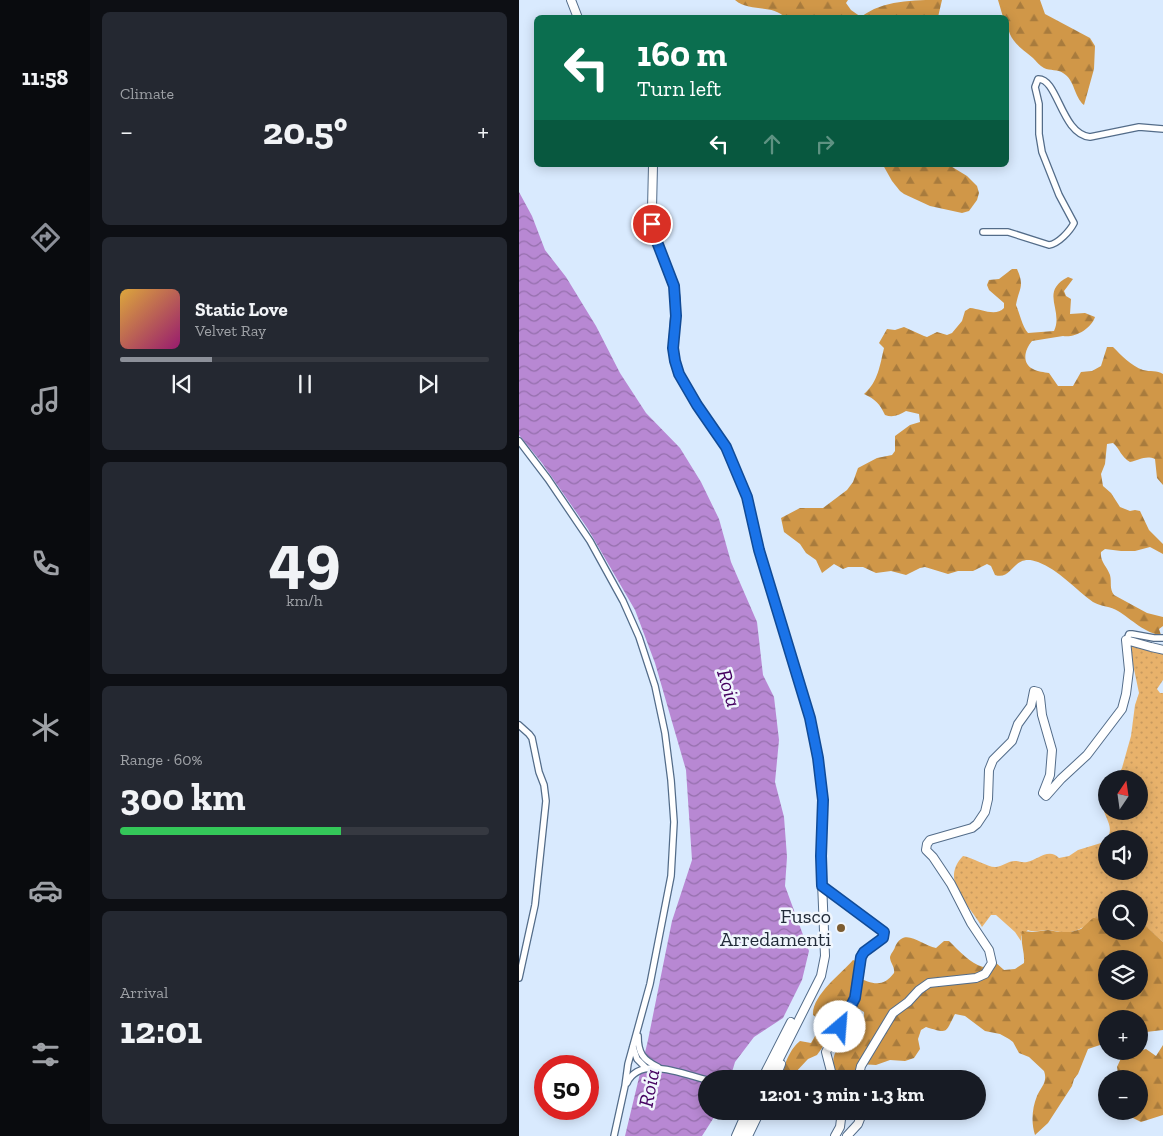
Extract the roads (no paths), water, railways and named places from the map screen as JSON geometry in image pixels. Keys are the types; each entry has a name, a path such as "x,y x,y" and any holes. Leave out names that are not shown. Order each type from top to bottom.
{"main road":[{"path":"571,0 577,15"},
{"path":"653,167 652,209 654,234 674,286 676,301 673,348 675,361 679,374 692,397 726,447 747,497 759,550 810,718 818,758 823,800 821,856 825,956 816,994 779,1070"},
{"path":"860,1070 893,1013 908,1002 919,990 929,983 976,978 985,974 992,963 989,950 971,923 951,884 926,850 928,842 972,828 977,824 985,812 988,798 989,770 993,760 1012,741 1018,724 1031,706 1035,691 1038,692 1040,697 1042,715 1052,750 1050,775 1044,791 1044,795 1047,796 1061,779 1087,755 1122,709 1129,670 1127,639 1163,650"},
{"path":"822,886 884,932 883,938 862,954 855,998 826,1052 831,1070"},
{"path":"766,1070 782,1037 808,993 821,976"},
{"path":"774,1070 821,976"},
{"path":"736,1136 743,1120"},
{"path":"742,1136 750,1120"},
{"path":"748,1136 756,1120"},
{"path":"835,1136 840,1128 841,1120"},
{"path":"847,1136 860,1120"}],"street":[{"path":"983,232 1008,232 1053,245 1071,229 1074,223 1059,195 1042,152 1039,134 1039,104 1035,87 1038,79 1043,79 1049,84 1060,108 1075,130 1083,136 1090,137 1139,127 1163,129"},
{"path":"519,442 548,479 590,541 623,602 639,637 655,686 665,733 674,822 671,876 651,984 628,1064 614,1136"},
{"path":"1127,639 1129,634 1163,638"},
{"path":"519,725 532,738 539,772 544,785 546,801 535,906 519,978"},
{"path":"519,944 527,945"},
{"path":"638,1032 639,1056"},
{"path":"633,1047 646,1065 698,1078"},
{"path":"628,1064 639,1056"},
{"path":"625,1086 634,1072 646,1065"}],"water":[{"name":"Roia","path":"519,192 532,216 545,250 566,277 596,326 620,373 646,413 680,448 701,482 719,519 731,562 757,622 763,675 774,697 779,740 775,782 784,817 787,857 785,886 809,951 802,980 783,1018 754,1037 735,1062 733,1070 698,1070 698,1120 712,1120 702,1136 625,1136 648,1040 672,921 692,860 686,770 655,663 635,610 588,529 542,463 519,435"}],"place":[{"name":"Fusco Arredamenti","path":"841,928"}]}
